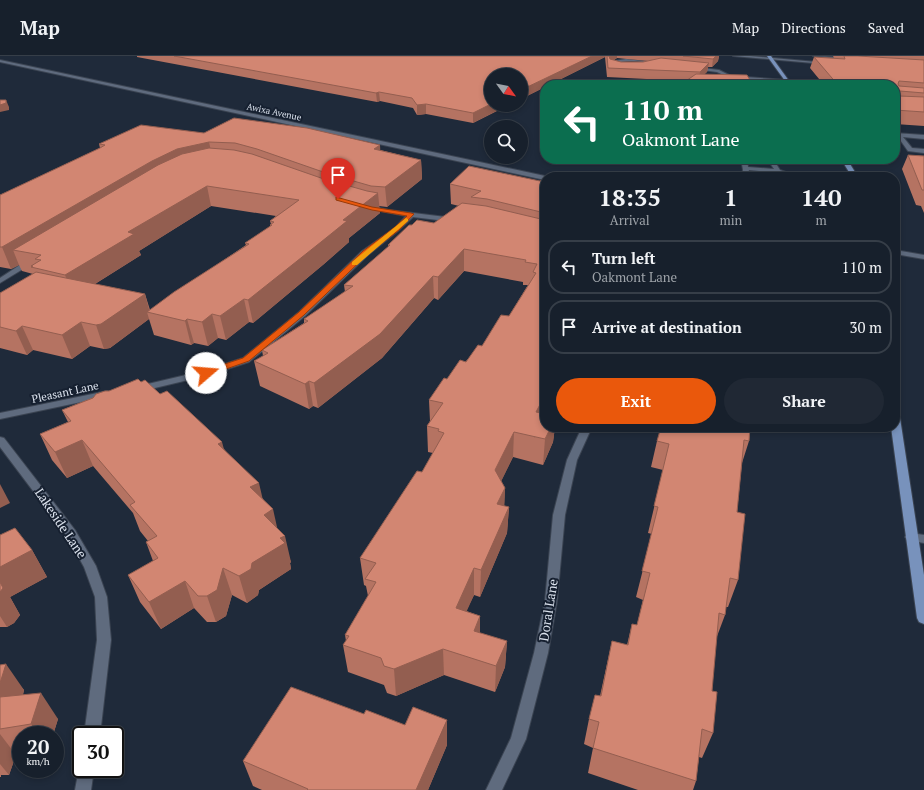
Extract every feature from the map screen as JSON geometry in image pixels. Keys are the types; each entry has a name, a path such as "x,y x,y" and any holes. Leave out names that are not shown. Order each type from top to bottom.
{"main road":[{"path":"769,56 786,80"},
{"path":"897,432 911,537 923,598 924,618"}],"street":[{"path":"736,56 829,64"},
{"path":"813,56 850,58"},
{"path":"622,67 610,65 618,60 660,64 656,66 644,67"},
{"name":"Awixa Avenue","path":"0,61 540,177"},
{"path":"690,67 718,71 730,77 786,80"},
{"path":"180,103 188,101"},
{"path":"900,135 924,137"},
{"path":"900,138 910,150 924,152"},
{"path":"745,164 745,172"},
{"path":"774,164 778,171"},
{"path":"745,168 781,172"},
{"path":"357,204 388,212 464,221"},
{"path":"130,390 206,373 246,360 302,314 366,253 397,229 411,214"},
{"path":"900,253 924,256"},
{"path":"0,281 40,256"},
{"name":"Pleasant Lane","path":"0,416 67,401 114,393"},
{"name":"Doral Lane","path":"494,790 518,739 541,653 551,601 559,515 572,460 585,432"},
{"name":"Lakeside Lane","path":"0,440 71,534 90,566 101,597 104,640 93,726"},
{"path":"911,537 924,539"},
{"path":"83,790 85,778"}],"building":[{"path":"174,56 592,56 528,87 528,68 484,68 484,108 473,113 426,104 417,105 412,98 379,92 376,93"},
{"path":"607,56 609,56 610,59 621,62 643,62 661,58 709,63 700,72 608,68"},
{"path":"683,56 716,56 713,59"},
{"path":"844,56 858,56 924,60 924,83 900,80 834,80 814,57 845,59"},
{"path":"696,74 747,75 750,80 687,80"},
{"path":"900,86 924,88 924,93 900,91"},
{"path":"900,96 924,97 924,112 900,110"},
{"path":"0,100 6,100 6,103 0,105"},
{"path":"234,118 307,128 380,145 374,149 421,160 385,187 371,186 235,143 209,142 177,149 152,161 0,247 0,195 100,148 105,145 99,144 141,125 204,133"},
{"path":"209,148 234,150 252,154 321,178 378,193 343,220 347,221 248,300 244,299 220,316 212,314 202,322 187,319 185,321 147,312 174,292 249,244 245,243 272,225 270,225 274,222 270,221 299,200 207,186 128,232 134,234 65,275 31,267 41,260 35,259 41,255 13,250 158,165 182,154"},
{"path":"908,155 924,156 924,190 922,190"},
{"path":"469,166 540,181 540,212 487,199 471,197 481,191 450,184"},
{"path":"462,203 486,206 540,219 540,404 536,412 540,413 540,432 548,432 545,439 514,432 495,470 505,488 497,504 509,507 481,570 474,568 456,608 480,616 474,631 507,641 496,666 443,649 394,669 384,666 381,658 343,645 349,636 345,635 376,582 365,579 376,563 360,558 417,471 422,472 444,433 438,431 439,429 427,426 443,403 429,400 444,378 447,379 460,360 466,362 478,345 482,346 501,315 509,316 536,273 533,272 537,264 525,262 526,260 464,249 438,277 433,276 380,334 314,383 309,381 305,384 254,361 268,353 262,350 308,321 304,319 353,286 344,285 390,245 388,245 409,225 412,225 417,220 434,223"},
{"path":"36,272 145,294 101,324 96,325 81,322 62,335 22,326 16,331 0,327 0,293"},
{"path":"138,379 141,382 145,380 160,394 167,391 222,442 218,444 259,483 250,487 273,509 264,515 285,536 280,538 285,543 252,563 251,569 239,576 223,568 217,590 207,596 198,596 185,581 149,602 128,575 158,558 146,542 157,536 130,505 135,502 82,440 55,452 40,434 71,421 62,410 93,398 96,394 109,391"},
{"path":"660,432 750,432 749,441 744,440 737,512 745,514 738,580 730,578 725,615 719,613 712,691 717,692 713,733 702,729 696,781 593,748 599,722 589,719 595,695 601,696 612,641 628,645 632,624 637,625 650,573 642,571 658,507 654,506 669,444 657,441"},
{"path":"15,528 32,550 0,567 0,535"},
{"path":"0,582 3,588 0,592"},
{"path":"6,664 0,683 0,665"},
{"path":"291,687 364,714 366,710 405,725 413,707 447,720 416,790 307,790 308,789 243,761"},
{"path":"41,693 31,724 0,729 0,697"}],"slow traffic":[{"path":"354,264 406,220"}],"route":[{"path":"206,373 246,360 302,314 366,253 397,229 411,214 388,212 338,199"}]}
